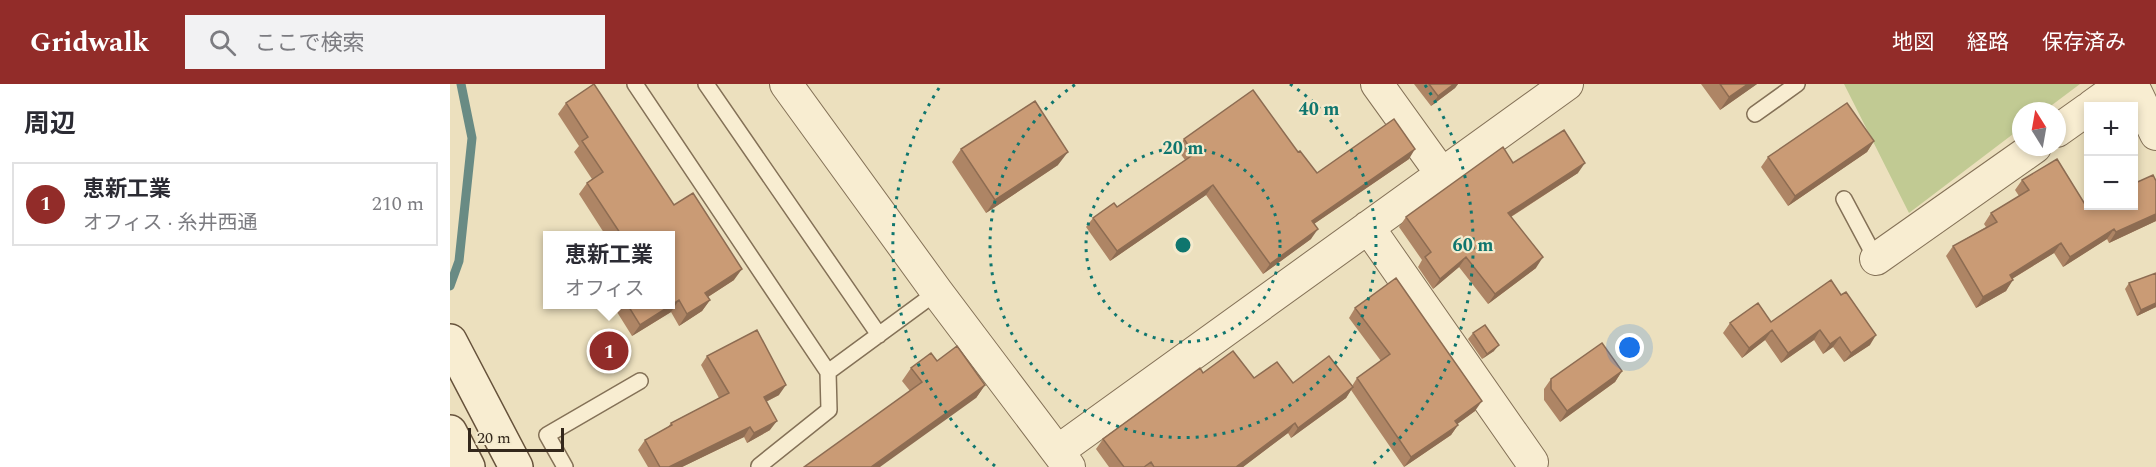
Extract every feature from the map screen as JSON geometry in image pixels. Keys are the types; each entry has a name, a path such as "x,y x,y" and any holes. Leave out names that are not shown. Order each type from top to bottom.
{"street":[{"path":"786,84 937,292 1064,459 1368,227 1567,84"},
{"path":"1377,84 1441,173"},
{"path":"2098,102 2123,84"},
{"path":"2132,84 2156,132"},
{"path":"2066,125 2084,112"},
{"path":"1876,259 2022,156"},
{"path":"1368,227 1532,462"},
{"path":"450,341 509,455"},
{"path":"450,432 468,467"}],"lane":[{"path":"635,84 828,372 829,410 759,466"},
{"path":"706,84 879,335"},
{"path":"1755,114 1797,84"},
{"path":"1844,199 1876,259"},
{"path":"828,372 937,292"},
{"path":"565,467 548,435 640,381"}],"green space":[{"path":"1844,84 2080,84 2056,102 2012,102 2012,135 1909,213"}],"building":[{"path":"594,84 674,205 693,193 742,269 705,293 710,300 687,314 679,300 675,303 675,231 619,231 587,183 603,172 582,141 588,137 566,103"},
{"path":"1429,84 1454,84 1438,96"},
{"path":"1720,84 1748,84 1729,97"},
{"path":"1253,90 1298,152 1300,151 1317,173 1394,119 1415,149 1312,221 1318,229 1270,264 1213,185 1117,251 1093,218 1114,203 1117,207 1194,154 1184,139"},
{"path":"1035,101 1068,152 995,200 961,149"},
{"path":"1847,103 1874,141 1795,196 1768,157"},
{"path":"1564,130 1585,163 1508,213 1543,257 1495,294 1466,257 1440,279 1425,257 1431,252 1406,217 1503,147 1513,163"},
{"path":"2057,159 2084,203 2084,210 2138,210 2138,182 2153,175 2156,181 2156,214 2116,232 2114,229 2070,257 2061,243 2010,275 2013,280 1983,297 1953,246 1997,222 1991,213 2029,190 2022,180"},
{"path":"2156,273 2156,303 2141,310 2129,283"},
{"path":"1396,278 1482,401 1455,421 1458,425 1411,457 1357,378 1390,354 1355,308"},
{"path":"1831,280 1841,295 1846,292 1876,335 1851,353 1840,337 1830,344 1820,330 1788,353 1772,330 1749,348 1730,323 1758,303 1771,322"},
{"path":"630,309 665,309 640,325"},
{"path":"1485,325 1499,345 1487,354 1473,333"},
{"path":"757,330 786,385 764,397 777,421 754,433 750,427 669,467 660,467 645,440 672,425 671,423 729,393 707,356"},
{"path":"1602,343 1622,371 1567,411 1551,389 1551,379"},
{"path":"957,346 985,385 871,467 804,467 922,382 911,368 931,353 937,361"},
{"path":"1233,351 1254,378 1277,362 1293,383 1329,356 1353,387 1298,428 1295,423 1236,467 1154,467 1151,462 1144,467 1124,467 1103,439 1200,368 1203,373"}],"waterway":[{"path":"450,286 459,261 472,138 461,84"}],"place":[{"name":"恵新工業","path":"609,351"}]}
